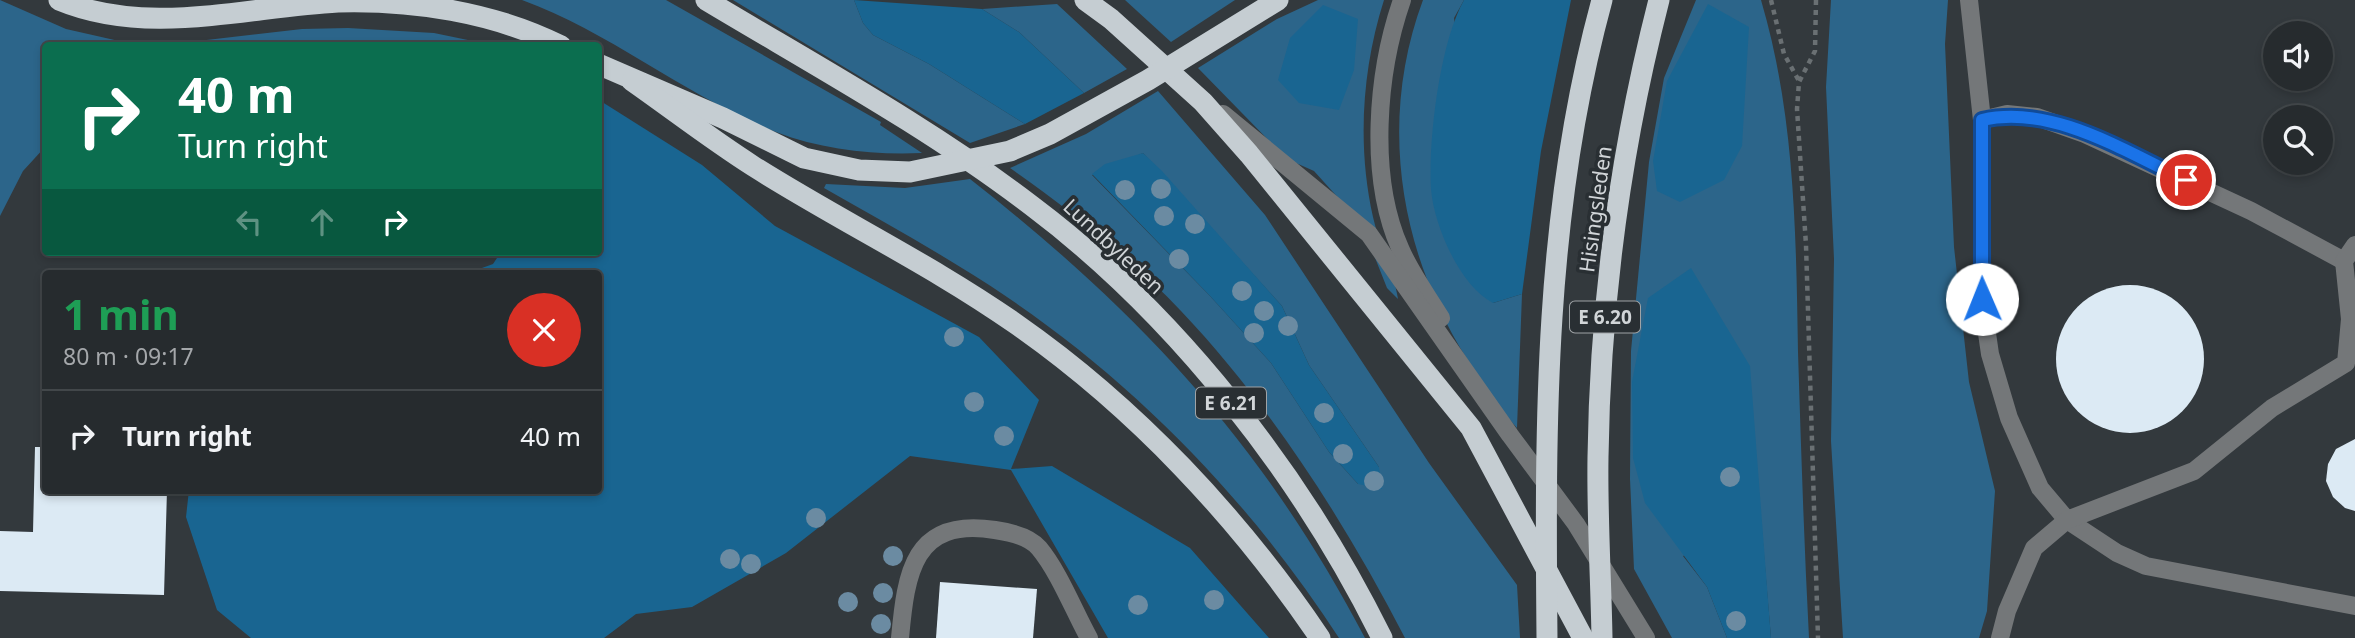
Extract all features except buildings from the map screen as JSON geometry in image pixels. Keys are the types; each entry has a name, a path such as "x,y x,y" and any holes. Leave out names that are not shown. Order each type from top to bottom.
{"highway":[{"path":"59,0 104,13 166,18 340,2 400,2 490,19 550,42"},
{"name":"Lundbyleden","path":"706,0 917,126 1032,206 1113,275 1188,351 1278,461 1348,573 1382,638"},
{"path":"1085,0 1111,19"},
{"path":"1092,0 1203,102 1249,154 1471,428 1583,638"},
{"path":"602,66 723,118 804,158 859,170 910,172 1010,151 1050,134 1278,0"},
{"name":"Hisingsleden","path":"1547,638 1546,462 1550,309 1564,178 1588,52 1602,0"},
{"name":"Hisingsleden","path":"1602,638 1598,457 1605,315 1621,190 1643,62 1659,0"},
{"path":"632,81 754,166 935,270 1018,326 1073,368 1133,419 1195,481 1252,546 1320,638"}],"lane":[{"path":"1402,0 1386,54 1382,93 1380,155 1386,201 1399,248 1510,435"},
{"path":"1969,0 1982,120 1982,299 1990,354 2009,418 2040,488 2067,520 2117,554 2146,566 2355,606"},
{"path":"1111,19 1369,234 1576,524 1646,638"},
{"path":"1982,120 2007,114 2037,117 2085,134 2251,211 2343,261"},
{"path":"2000,638 2007,611 2034,548 2067,520 2194,471 2272,408 2351,365 2350,319 2343,261 2355,245"},
{"path":"900,638 905,584 914,561 931,541 952,528 977,527 1011,533 1038,546 1089,638"}],"path":[{"path":"1772,0 1784,54 1799,82"},
{"path":"1816,0 1815,51 1799,82 1797,109 1806,244 1818,638"}],"shaded area":[{"path":"0,0 66,29 119,41 137,42 42,42 42,150 23,171 0,216"},
{"path":"522,0 666,0 881,122 880,125 922,153 848,150 776,132 711,101 587,30"},
{"path":"733,0 854,0 863,23 873,35 929,64 1025,124 970,143"},
{"path":"854,0 982,9 1019,32 1084,93 1025,124 929,64 873,35 863,23"},
{"path":"1125,0 1235,0 1171,42"},
{"path":"1318,0 1384,0 1367,80 1364,108 1365,163 1373,217 1398,299 1387,288 1366,235 1351,212 1314,171 1287,159 1198,68 1277,19"},
{"path":"1423,0 1464,0 1454,18 1493,303 1522,294 1517,428 1478,377 1444,318 1425,274 1411,230 1399,138 1401,92 1409,46"},
{"path":"1464,0 1571,0 1541,151 1522,294 1493,303 1470,283 1451,253 1437,220 1431,189 1437,92 1448,40"},
{"path":"1696,0 1761,0 1781,87 1792,174 1809,638 1771,638 1761,519 1683,556 1707,587 1727,638 1672,638 1634,569 1630,479 1631,351 1649,162 1664,78"},
{"path":"1831,0 1948,0 1945,44 1954,247 1969,382 1995,491 1987,611 1979,638 1843,638 1831,441 1834,259 1826,87"},
{"path":"1057,4 1127,69 1084,93 1019,32 982,9"},
{"path":"1708,4 1749,27 1742,146 1724,180 1680,202 1657,191 1653,161 1667,81"},
{"path":"1323,5 1358,19 1354,70 1339,110 1299,103 1278,80 1290,38"},
{"path":"348,28 434,33 478,42 189,42 302,29"},
{"path":"1158,91 1265,215 1429,463 1517,585 1520,638 1405,638 1331,509 1246,386 1162,291 1077,218 1010,168 1086,134","holes":["1143,153 1282,306 1309,365 1379,467 1358,484 1329,452 1271,363 1092,175"]},
{"path":"602,102 702,165 775,226 979,337 1039,400 1011,469 1052,466 1190,548 1269,638 1108,638 1011,470 910,456 786,553 692,607 636,614 604,638 251,638 217,610 186,517 189,494 602,494 602,270 476,270 493,264 498,256 602,256"},
{"path":"1143,153 1282,306 1309,365 1379,467 1382,489 1358,484 1329,452 1271,363 1092,174 1105,164"},
{"path":"970,179 1090,280 1193,386 1240,443 1284,503 1326,568 1365,638 1339,638 1269,541 1231,495 1147,409 1102,369 1056,332 985,282 824,188 826,184 905,188"},
{"path":"1691,268 1750,366 1771,638 1727,638 1707,587 1645,503 1633,458 1632,382 1648,298"}],"route":[{"path":"1982,299 1982,120 2007,114 2037,117 2085,134 2186,180"}]}
